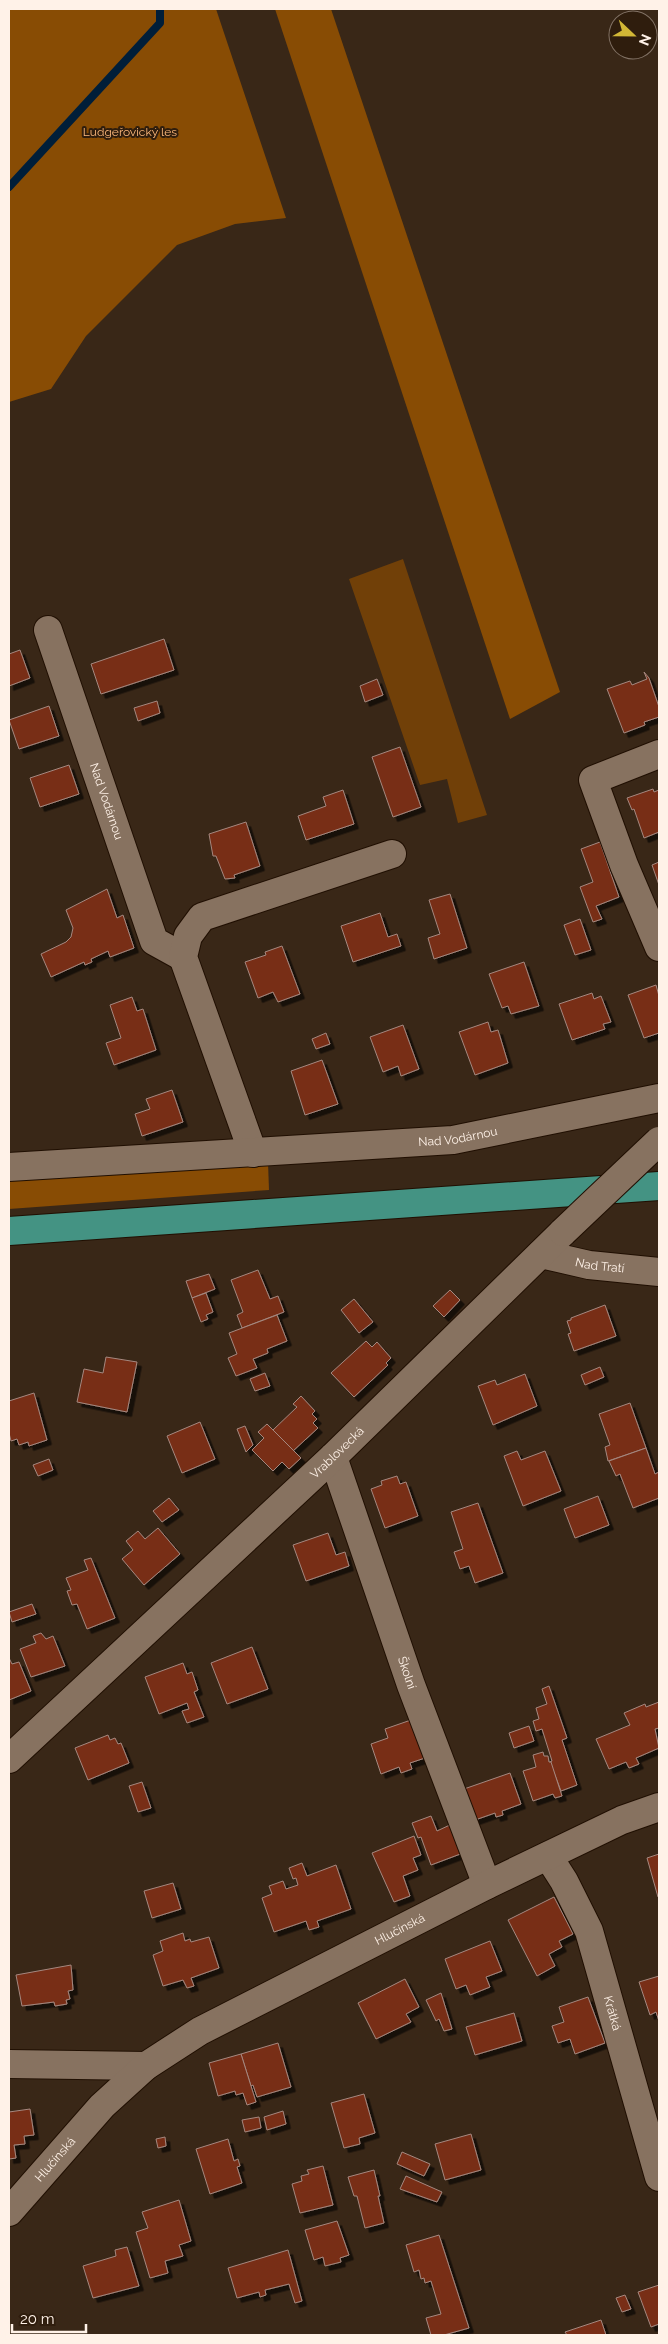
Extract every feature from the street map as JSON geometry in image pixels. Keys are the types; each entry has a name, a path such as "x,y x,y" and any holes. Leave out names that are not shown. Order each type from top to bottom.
{"main road":[{"path":"9,1231 659,1186"}],"street":[{"name":"Nad Vodárnou","path":"48,630 154,941 183,957"},
{"path":"659,754 593,780 624,865 659,948"},
{"path":"253,1153 183,957 188,936 202,918 392,854"},
{"name":"Nad Vodárnou","path":"9,1167 453,1140 659,1098"},
{"name":"Vrablovecká","path":"9,1759 333,1457 659,1141"},
{"name":"Nad Tratí","path":"541,1254 589,1265 659,1272"},
{"name":"Školní","path":"333,1457 411,1685 486,1885"},
{"name":"Hlučínská","path":"9,2212 102,2106 146,2066 200,2031 486,1885 622,1820 659,1807"},
{"name":"Krátká","path":"548,1856 564,1881 589,1931 659,2177"},
{"path":"9,2064 146,2066"}],"shaded area":[{"path":"403,559 487,815 458,823 447,779 420,785 349,579"}],"green space":[{"name":"Ludgeřovický les","path":"9,9 216,9 286,218 235,224 177,245 86,336 51,389 9,402"},
{"path":"275,9 331,9 560,692 510,719"},
{"path":"268,1162 269,1190 9,1209 9,1177"}],"building":[{"path":"164,639 174,670 101,694 91,664"},
{"path":"20,650 30,678 9,686 9,654"},
{"path":"644,672 649,678 659,707 659,717 644,722 645,725 624,733 607,689 630,681 632,685 647,679"},
{"path":"377,679 383,695 365,702 360,686"},
{"path":"157,701 160,713 138,721 134,708"},
{"path":"49,706 59,736 19,749 9,720"},
{"path":"400,747 421,807 393,817 372,757"},
{"path":"69,765 79,794 40,807 30,778"},
{"path":"653,789 654,792 659,790 659,832 644,838 634,809 632,810 627,798"},
{"path":"343,790 354,824 306,840 298,816 326,806 323,797"},
{"path":"246,822 260,866 234,875 235,878 225,879 216,856 213,856 209,834"},
{"path":"600,842 619,897 596,906 602,919 593,922 580,887 593,882 581,849"},
{"path":"659,862 659,885 652,865"},
{"path":"107,889 117,918 123,915 134,948 110,957 108,951 91,959 92,962 85,965 84,962 51,977 41,954 66,942 71,937 73,928 66,910"},
{"path":"450,894 467,948 434,959 428,938 440,934 429,900"},
{"path":"380,913 388,937 397,934 401,946 353,962 341,926"},
{"path":"580,919 591,950 575,955 564,925"},
{"path":"282,946 300,994 278,1002 273,992 258,998 245,962 266,955 265,952"},
{"path":"524,962 539,1006 511,1014 508,1006 502,1008 489,974"},
{"path":"656,985 659,996 659,1033 644,1038 628,995"},
{"path":"592,993 594,999 601,996 611,1022 603,1024 605,1029 572,1040 559,1004"},
{"path":"132,997 137,1011 143,1009 156,1050 114,1065 106,1043 121,1038 110,1005"},
{"path":"488,1022 491,1032 498,1030 508,1063 475,1075 459,1032"},
{"path":"403,1025 419,1069 401,1076 398,1066 383,1072 370,1037"},
{"path":"326,1033 330,1044 316,1049 312,1039"},
{"path":"322,1060 338,1104 305,1115 291,1071"},
{"path":"172,1090 183,1122 142,1136 135,1114 150,1109 146,1099"},
{"path":"258,1270 270,1299 278,1296 284,1312 242,1328 237,1315 243,1312 231,1280"},
{"path":"209,1274 215,1289 192,1298 186,1281"},
{"path":"450,1290 460,1300 444,1317 433,1306"},
{"path":"206,1293 213,1312 206,1315 208,1319 201,1322 192,1298"},
{"path":"354,1299 373,1322 359,1333 341,1310"},
{"path":"605,1305 616,1336 574,1351 568,1334 571,1333 567,1321"},
{"path":"277,1315 287,1341 267,1349 268,1353 253,1359 257,1368 236,1376 228,1358 237,1354 229,1333"},
{"path":"366,1341 372,1347 377,1342 391,1358 386,1363 388,1365 354,1397 331,1373"},
{"path":"106,1357 137,1362 127,1412 77,1402 84,1369 103,1373"},
{"path":"600,1367 604,1377 585,1385 581,1375"},
{"path":"265,1373 270,1386 255,1391 250,1379"},
{"path":"525,1374 537,1406 493,1425 478,1386 495,1380 497,1385"},
{"path":"34,1393 47,1440 29,1446 28,1442 19,1445 17,1439 11,1441 9,1433 9,1401"},
{"path":"301,1396 315,1411 312,1414 317,1419 313,1423 318,1428 293,1451 273,1430 297,1407 293,1404"},
{"path":"630,1403 646,1448 608,1461 605,1447 610,1445 599,1414"},
{"path":"200,1422 215,1459 182,1473 167,1436"},
{"path":"267,1424 301,1458 289,1469 282,1462 273,1471 252,1450 264,1438 258,1432"},
{"path":"245,1426 253,1445 246,1452 237,1429"},
{"path":"646,1448 655,1474 659,1472 659,1498 633,1508 620,1474 616,1476 609,1461"},
{"path":"517,1451 521,1460 545,1451 561,1491 523,1506 504,1456"},
{"path":"49,1459 53,1470 38,1476 33,1465"},
{"path":"397,1476 400,1484 406,1482 418,1516 385,1528 371,1489 382,1485 381,1481"},
{"path":"598,1496 609,1525 575,1538 564,1509"},
{"path":"169,1498 179,1510 162,1522 153,1511"},
{"path":"478,1503 503,1573 475,1583 469,1566 460,1569 454,1552 463,1549 451,1512"},
{"path":"158,1528 180,1554 144,1585 122,1559 133,1550 126,1541 138,1531 145,1539"},
{"path":"328,1533 336,1555 345,1552 349,1566 306,1581 293,1545"},
{"path":"91,1558 115,1618 87,1629 77,1604 72,1605 67,1591 71,1590 66,1578 88,1570 84,1560"},
{"path":"32,1604 36,1614 12,1622 9,1612"},
{"path":"41,1633 46,1639 53,1636 65,1666 31,1677 20,1649 36,1643 33,1636"},
{"path":"252,1647 268,1689 227,1704 211,1663"},
{"path":"9,1658 12,1664 19,1662 31,1691 9,1700"},
{"path":"183,1663 187,1674 192,1672 198,1690 194,1692 204,1717 187,1723 182,1711 189,1709 187,1703 159,1714 145,1677"},
{"path":"549,1686 567,1738 562,1740 577,1785 561,1791 550,1762 552,1761 542,1729 536,1731 533,1721 539,1719 536,1708 547,1704 542,1689"},
{"path":"659,1702 659,1728 655,1729 659,1748 636,1758 639,1764 629,1768 626,1762 609,1769 596,1739 630,1725 624,1713 645,1704 646,1707"},
{"path":"411,1720 425,1758 410,1763 412,1769 401,1773 399,1767 381,1774 371,1744 388,1738 385,1729"},
{"path":"529,1726 534,1741 514,1748 509,1733"},
{"path":"108,1735 110,1740 115,1738 118,1744 121,1743 129,1763 88,1780 75,1748"},
{"path":"543,1752 544,1756 548,1756 549,1762 551,1762 562,1796 555,1798 553,1794 533,1801 523,1771 536,1767 533,1755"},
{"path":"510,1773 521,1804 502,1811 503,1815 496,1817 495,1813 475,1820 464,1789"},
{"path":"142,1782 151,1808 138,1812 129,1786"},
{"path":"431,1816 437,1831 452,1824 463,1853 431,1865 421,1837 418,1838 412,1823"},
{"path":"414,1836 421,1855 413,1858 418,1870 403,1876 410,1896 394,1902 372,1853"},
{"path":"659,1854 659,1897 658,1897 647,1858"},
{"path":"302,1863 307,1876 336,1865 351,1909 317,1921 319,1927 309,1930 306,1921 274,1932 262,1898 272,1894 269,1886 283,1881 286,1889 298,1885 296,1878 293,1879 289,1868"},
{"path":"173,1883 181,1909 152,1918 144,1891"},
{"path":"554,1897 573,1934 559,1941 562,1947 549,1954 555,1966 537,1976 508,1920"},
{"path":"183,1933 185,1941 190,1939 191,1942 209,1937 219,1968 191,1978 194,1986 187,1988 183,1980 163,1986 153,1955 163,1951 160,1941"},
{"path":"490,1941 502,1971 486,1977 490,1987 470,1995 466,1985 456,1989 445,1959"},
{"path":"71,1965 73,1990 68,1991 70,1999 66,2000 67,2004 55,2006 54,2002 22,2006 16,1975"},
{"path":"659,1976 659,2021 656,2012 650,2015 639,1982"},
{"path":"405,1979 419,2007 406,2014 411,2022 376,2039 358,2003"},
{"path":"441,1993 452,2029 444,2031 439,2019 436,2021 426,2000"},
{"path":"588,1997 605,2043 575,2054 570,2039 558,2043 552,2026 564,2022 559,2007"},
{"path":"514,2013 522,2041 475,2055 466,2027"},
{"path":"278,2043 291,2087 257,2097 253,2085 251,2086 241,2054"},
{"path":"241,2054 256,2102 247,2105 243,2093 236,2095 235,2091 218,2096 209,2063"},
{"path":"364,2094 375,2133 359,2138 360,2144 344,2148 331,2103"},
{"path":"30,2109 34,2135 24,2136 25,2144 14,2145 16,2158 9,2159 9,2112"},
{"path":"283,2111 286,2124 267,2130 264,2117"},
{"path":"259,2117 261,2128 245,2132 242,2120"},
{"path":"471,2134 481,2170 445,2180 435,2144"},
{"path":"165,2137 166,2146 158,2148 156,2139"},
{"path":"228,2139 234,2161 238,2159 240,2166 237,2167 242,2183 210,2194 196,2149"},
{"path":"402,2152 430,2164 424,2176 397,2164"},
{"path":"323,2166 333,2205 300,2213 292,2184 302,2181 301,2176 309,2174 307,2170"},
{"path":"374,2170 384,2223 365,2228 357,2196 354,2196 348,2177"},
{"path":"406,2176 442,2192 437,2202 400,2189"},
{"path":"179,2200 191,2241 179,2245 183,2256 165,2261 168,2273 150,2278 136,2232 148,2228 142,2212"},
{"path":"337,2221 349,2255 340,2258 341,2262 325,2266 323,2257 314,2260 305,2230"},
{"path":"439,2235 469,2328 444,2335 431,2335 426,2318 441,2314 431,2281 425,2283 424,2278 421,2279 419,2270 414,2272 406,2245"},
{"path":"127,2247 139,2286 93,2298 83,2266 116,2256 115,2250"},
{"path":"288,2250 302,2301 295,2303 289,2284 265,2290 266,2295 260,2297 259,2292 237,2298 228,2268"},
{"path":"659,2285 659,2324 651,2327 638,2292"},
{"path":"625,2295 631,2309 622,2312 616,2298"},
{"path":"601,2320 606,2335 567,2335 565,2332"}],"waterway":[{"path":"9,187 160,23 160,9"}]}
